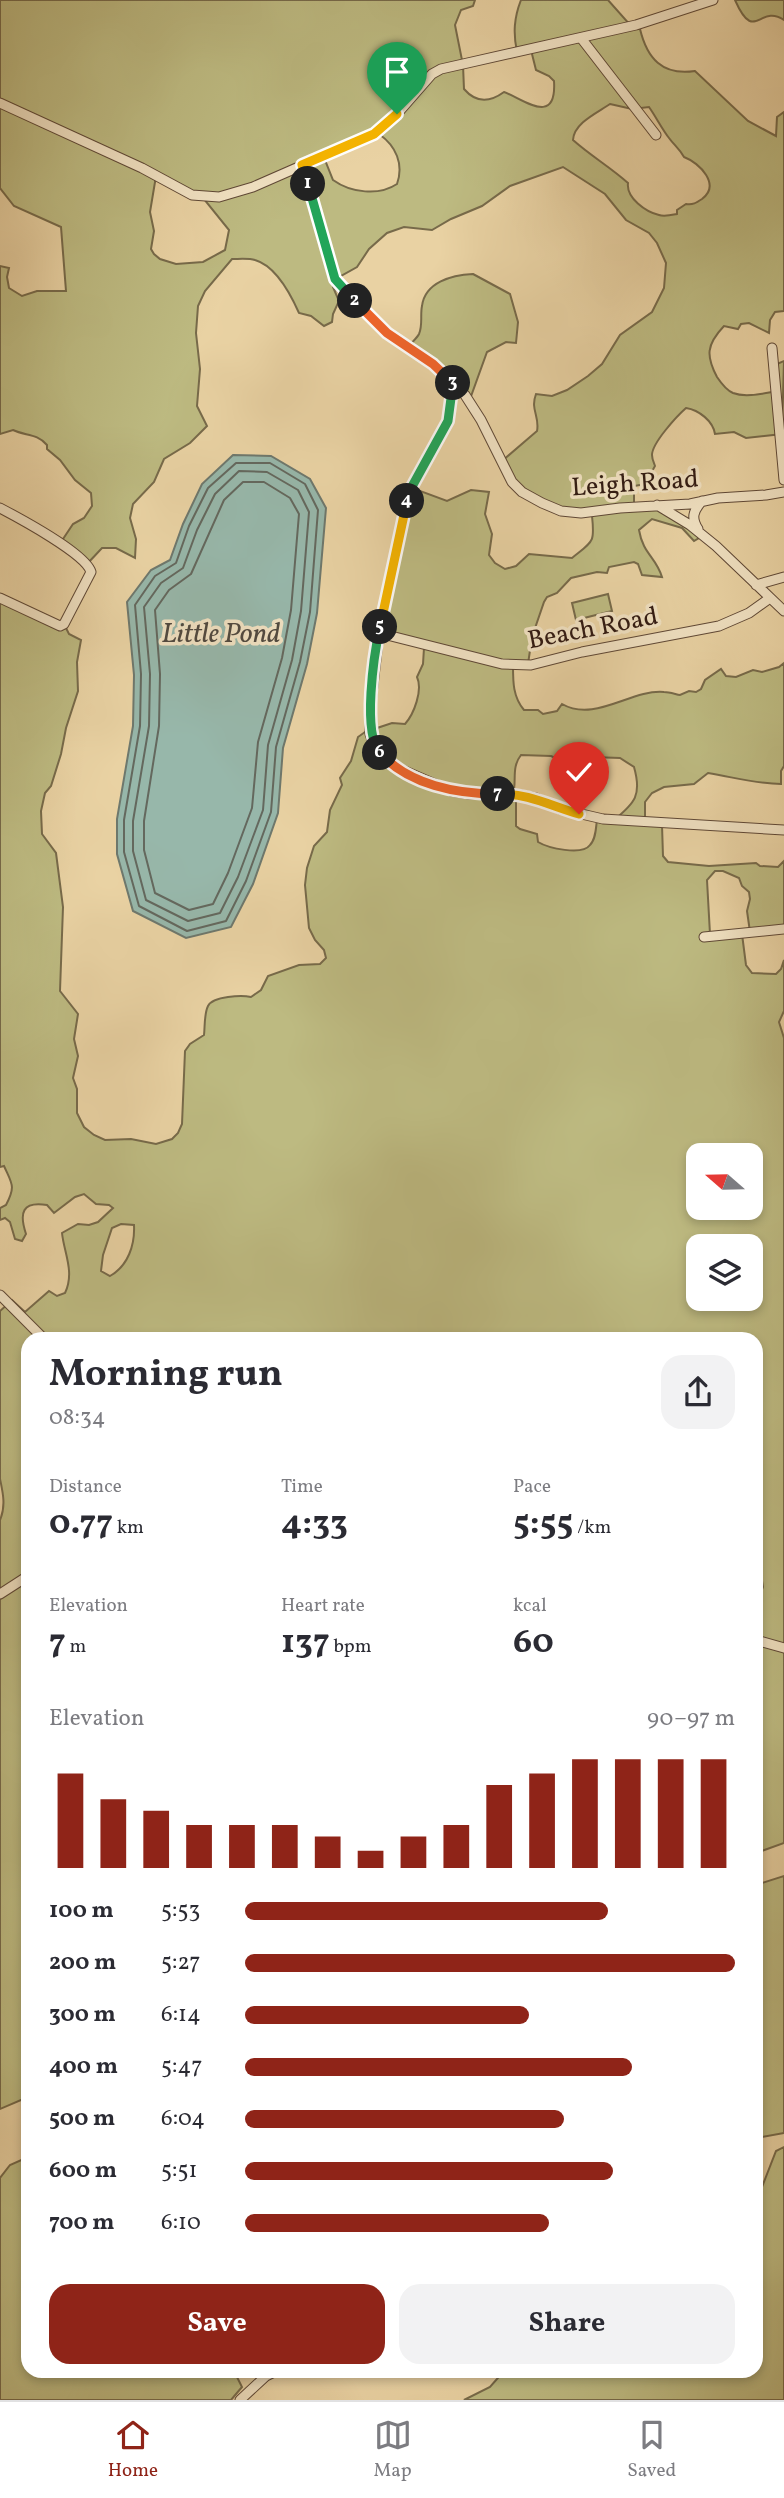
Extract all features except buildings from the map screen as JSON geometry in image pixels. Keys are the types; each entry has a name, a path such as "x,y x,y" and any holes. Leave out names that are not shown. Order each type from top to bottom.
{"street":[{"path":"0,103 142,167 191,195 211,197 231,194 374,134 397,114 432,74 441,69 636,25 713,0"},
{"path":"580,38 656,135"},
{"name":"Leigh Road","path":"302,165 332,272 339,286 387,333 433,364 453,382 474,408 512,482 531,498 561,511 581,513 784,492"},
{"path":"772,348 784,480"},
{"path":"453,382 448,421 409,492 379,633 370,711 370,734 375,748 386,760 414,776 451,791 469,794 520,794 570,812 603,819 784,830"},
{"path":"702,501 695,508 694,520 703,536"},
{"path":"657,505 703,536 784,611"},
{"path":"0,508 37,528 89,567 91,572 64,624 60,626 0,598"},
{"path":"756,585 784,577"},
{"name":"Beach Road","path":"379,633 502,664 531,665 582,652 719,626 749,613 770,598"},
{"path":"704,937 784,929"},
{"path":"0,1295 37,1332"},
{"path":"0,1594 21,1580"},
{"path":"763,1642 784,1648"},
{"path":"240,2400 265,2378"}],"shaded area":[{"path":"0,0 475,0 473,6 461,10 455,25 463,65 464,89 478,99 488,100 504,92 529,104 544,107 550,103 554,81 536,70 531,50 517,52 515,26 521,0 608,0 631,26 640,29 647,48 658,63 673,71 695,71 748,121 776,136 777,117 784,112 784,311 775,312 770,320 769,333 749,323 741,324 738,329 724,326 714,339 710,351 711,363 722,384 733,393 744,395 778,391 777,364 784,361 782,434 746,438 734,432 715,434 705,417 686,408 656,444 652,455 655,466 645,484 634,486 634,507 671,514 699,538 694,541 682,528 652,519 639,530 643,545 662,577 642,575 638,564 634,562 609,567 607,573 597,572 571,578 544,602 532,637 528,664 513,666 513,678 514,689 524,710 538,710 543,714 557,711 562,704 587,710 651,692 680,695 689,691 696,692 701,689 705,680 721,669 726,676 736,677 753,670 762,672 784,663 784,766 781,771 781,784 708,773 694,784 664,787 652,793 645,802 645,822 662,825 663,856 668,862 709,866 756,863 760,866 778,867 784,861 784,929 750,932 747,911 749,892 742,886 739,878 723,871 715,871 707,880 710,934 742,934 746,965 752,973 776,974 784,960 784,1011 779,1022 784,1038 784,1843 763,1850 763,1332 21,1332 21,2100 0,2109 0,1520 3,1494 0,1479 0,1311 12,1300 25,1312 49,1291 57,1296 65,1293 69,1270 62,1233 78,1224 98,1222 113,1208 96,1204 84,1194 75,1197 54,1213 47,1205 32,1205 24,1210 26,1234 22,1241 15,1239 10,1222 5,1218 0,1220 0,1208 6,1205 12,1189 4,1166 0,1167 0,599 65,626 69,634 81,640 77,662 78,691 61,754 51,786 45,793 41,811 42,834 56,853 63,907 60,991 78,1014 74,1039 78,1056 73,1078 77,1089 77,1113 84,1127 105,1140 131,1139 156,1144 172,1139 182,1124 185,1051 190,1044 204,1035 208,1006 216,1000 228,997 251,997 261,990 268,976 299,965 320,964 326,958 324,950 309,928 305,885 314,846 327,832 330,810 342,785 340,778 351,761 358,737 372,727 374,729 392,723 405,724 412,714 418,695 417,677 423,664 424,648 383,632 406,495 415,489 447,501 471,490 489,492 485,514 492,534 489,555 505,569 516,566 529,554 572,558 584,548 593,537 592,516 562,511 517,484 502,461 537,431 534,404 536,394 552,396 588,376 602,364 620,335 652,312 664,288 666,263 649,233 626,220 605,194 563,167 510,186 482,206 432,230 404,227 387,233 369,249 357,267 334,280 333,287 339,301 332,322 324,326 311,316 299,313 287,290 270,268 253,259 232,259 205,291 198,306 196,333 200,369 197,406 207,426 190,443 164,459 154,482 133,504 130,518 136,539 135,558 116,548 102,548 87,564 61,542 73,524 84,518 92,506 91,493 75,480 39,438 13,430 0,434 0,266 9,268 9,288 22,296 37,291 66,291 61,227 14,206 0,188","holes":["610,104 632,109 649,107 684,157 702,169 709,181 707,193 702,199 686,204 677,210 677,214 663,216 643,208 630,194 628,183 573,140 577,128","379,134 390,144 397,156 400,169 397,184 382,190 365,191 348,188 333,180 325,160","156,176 204,199 229,230 225,250 203,262 176,264 154,254 151,249 154,231 150,212","567,748 575,748 592,757 620,758 634,767 636,777 637,792 632,803 614,820 597,819 593,840 590,845 580,850 549,847 538,842 537,834 516,826 516,797 513,795 515,769 521,755 551,756 560,760","121,1224 134,1225 133,1240 126,1261 110,1276 101,1271 103,1255 112,1228"]},
{"path":"735,0 784,0 784,20 769,16 753,22 748,20"},
{"path":"473,274 510,294 518,322 516,343 506,342 487,352 470,399 409,346 419,334 422,306 428,291 448,278"},
{"path":"608,594 612,611 576,620 572,603"},
{"path":"784,1876 784,2133 763,2137 763,1883"},
{"path":"784,2147 784,2400 464,2400 490,2387 498,2378 763,2378 763,2184 776,2151"},
{"path":"21,2160 21,2378 238,2378 242,2387 231,2400 0,2400 0,2178 10,2165"}],"water":[{"name":"Little Pond","path":"233,455 271,456 310,479 326,508 317,613 307,664 283,748 278,813 253,884 231,927 186,938 133,911 117,854 117,819 133,726 134,675 127,602 151,570 170,560 202,484"}],"route":[{"path":"397,114 386,126 363,141 302,165 332,272 339,286 387,333 433,364 453,382 448,421 409,492 379,633 370,734 375,748 386,760 435,785 469,794 520,794 579,814"}]}
